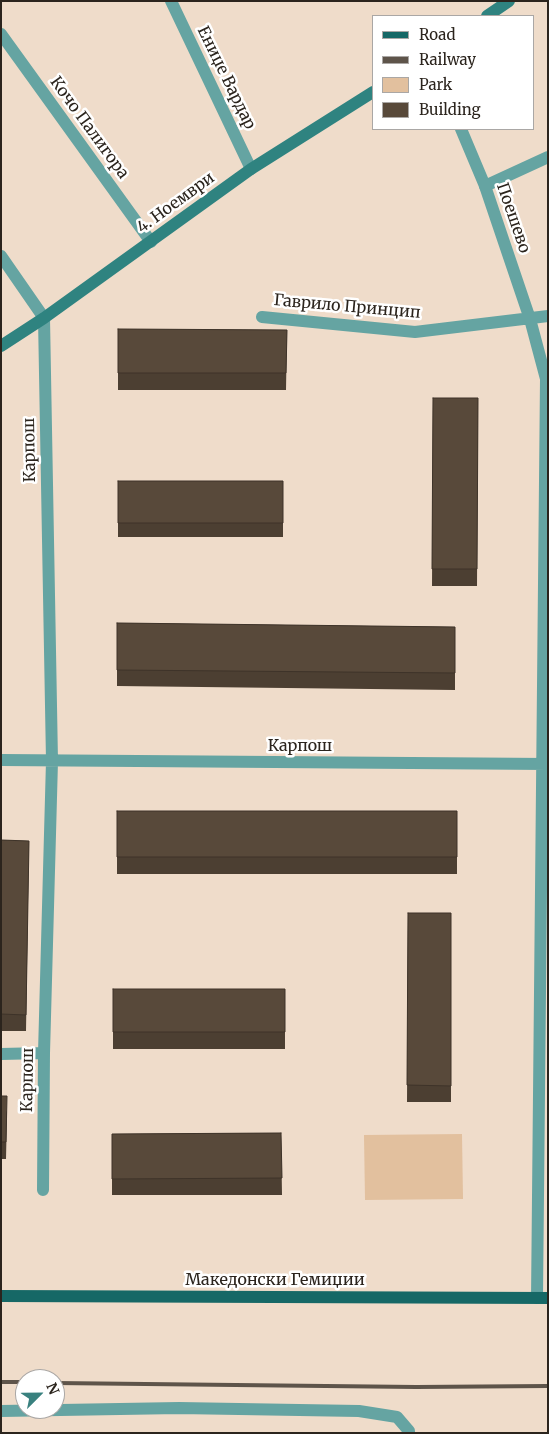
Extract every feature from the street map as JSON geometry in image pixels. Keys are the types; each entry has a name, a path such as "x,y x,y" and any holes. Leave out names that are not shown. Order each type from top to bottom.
{"main road":[{"name":"Македонски Гемиџии","path":"1,1296 542,1298"}],"street":[{"name":"Ениџе Вардар","path":"171,1 251,169"},
{"path":"488,15 509,1"},
{"name":"Кочо Палигора","path":"1,34 151,242"},
{"name":"4. Ноември","path":"1,346 44,318 251,169 372,93"},
{"name":"Поешево","path":"461,130 485,186 530,319 546,379 542,1298"},
{"path":"485,186 548,158"},
{"path":"1,256 44,318"},
{"name":"Гаврило Принцип","path":"262,317 415,332 548,316"},
{"name":"Карпош","path":"43,1190 44,1053 52,762 44,318"},
{"name":"Карпош","path":"1,760 52,762 545,764"},
{"path":"1,1054 44,1053"},
{"path":"1,1411 179,1408 359,1411 397,1417 409,1433"}],"green space":[{"path":"462,1134 463,1199 365,1200 364,1135"}],"building":[{"path":"118,329 287,330 286,373 118,373"},
{"path":"433,398 478,398 477,569 432,569"},
{"path":"118,481 283,481 283,523 118,523"},
{"path":"117,623 455,627 455,673 117,670"},
{"path":"117,811 457,811 457,857 117,857"},
{"path":"1,840 29,841 26,1015 1,1014"},
{"path":"408,913 451,913 451,1086 407,1085"},
{"path":"113,989 285,989 285,1032 113,1032"},
{"path":"1,1096 7,1096 6,1142 1,1142"},
{"path":"281,1133 282,1178 112,1179 112,1134"}],"railway":[{"path":"1,1382 15,1382"},
{"path":"65,1383 416,1387 548,1386"}]}
